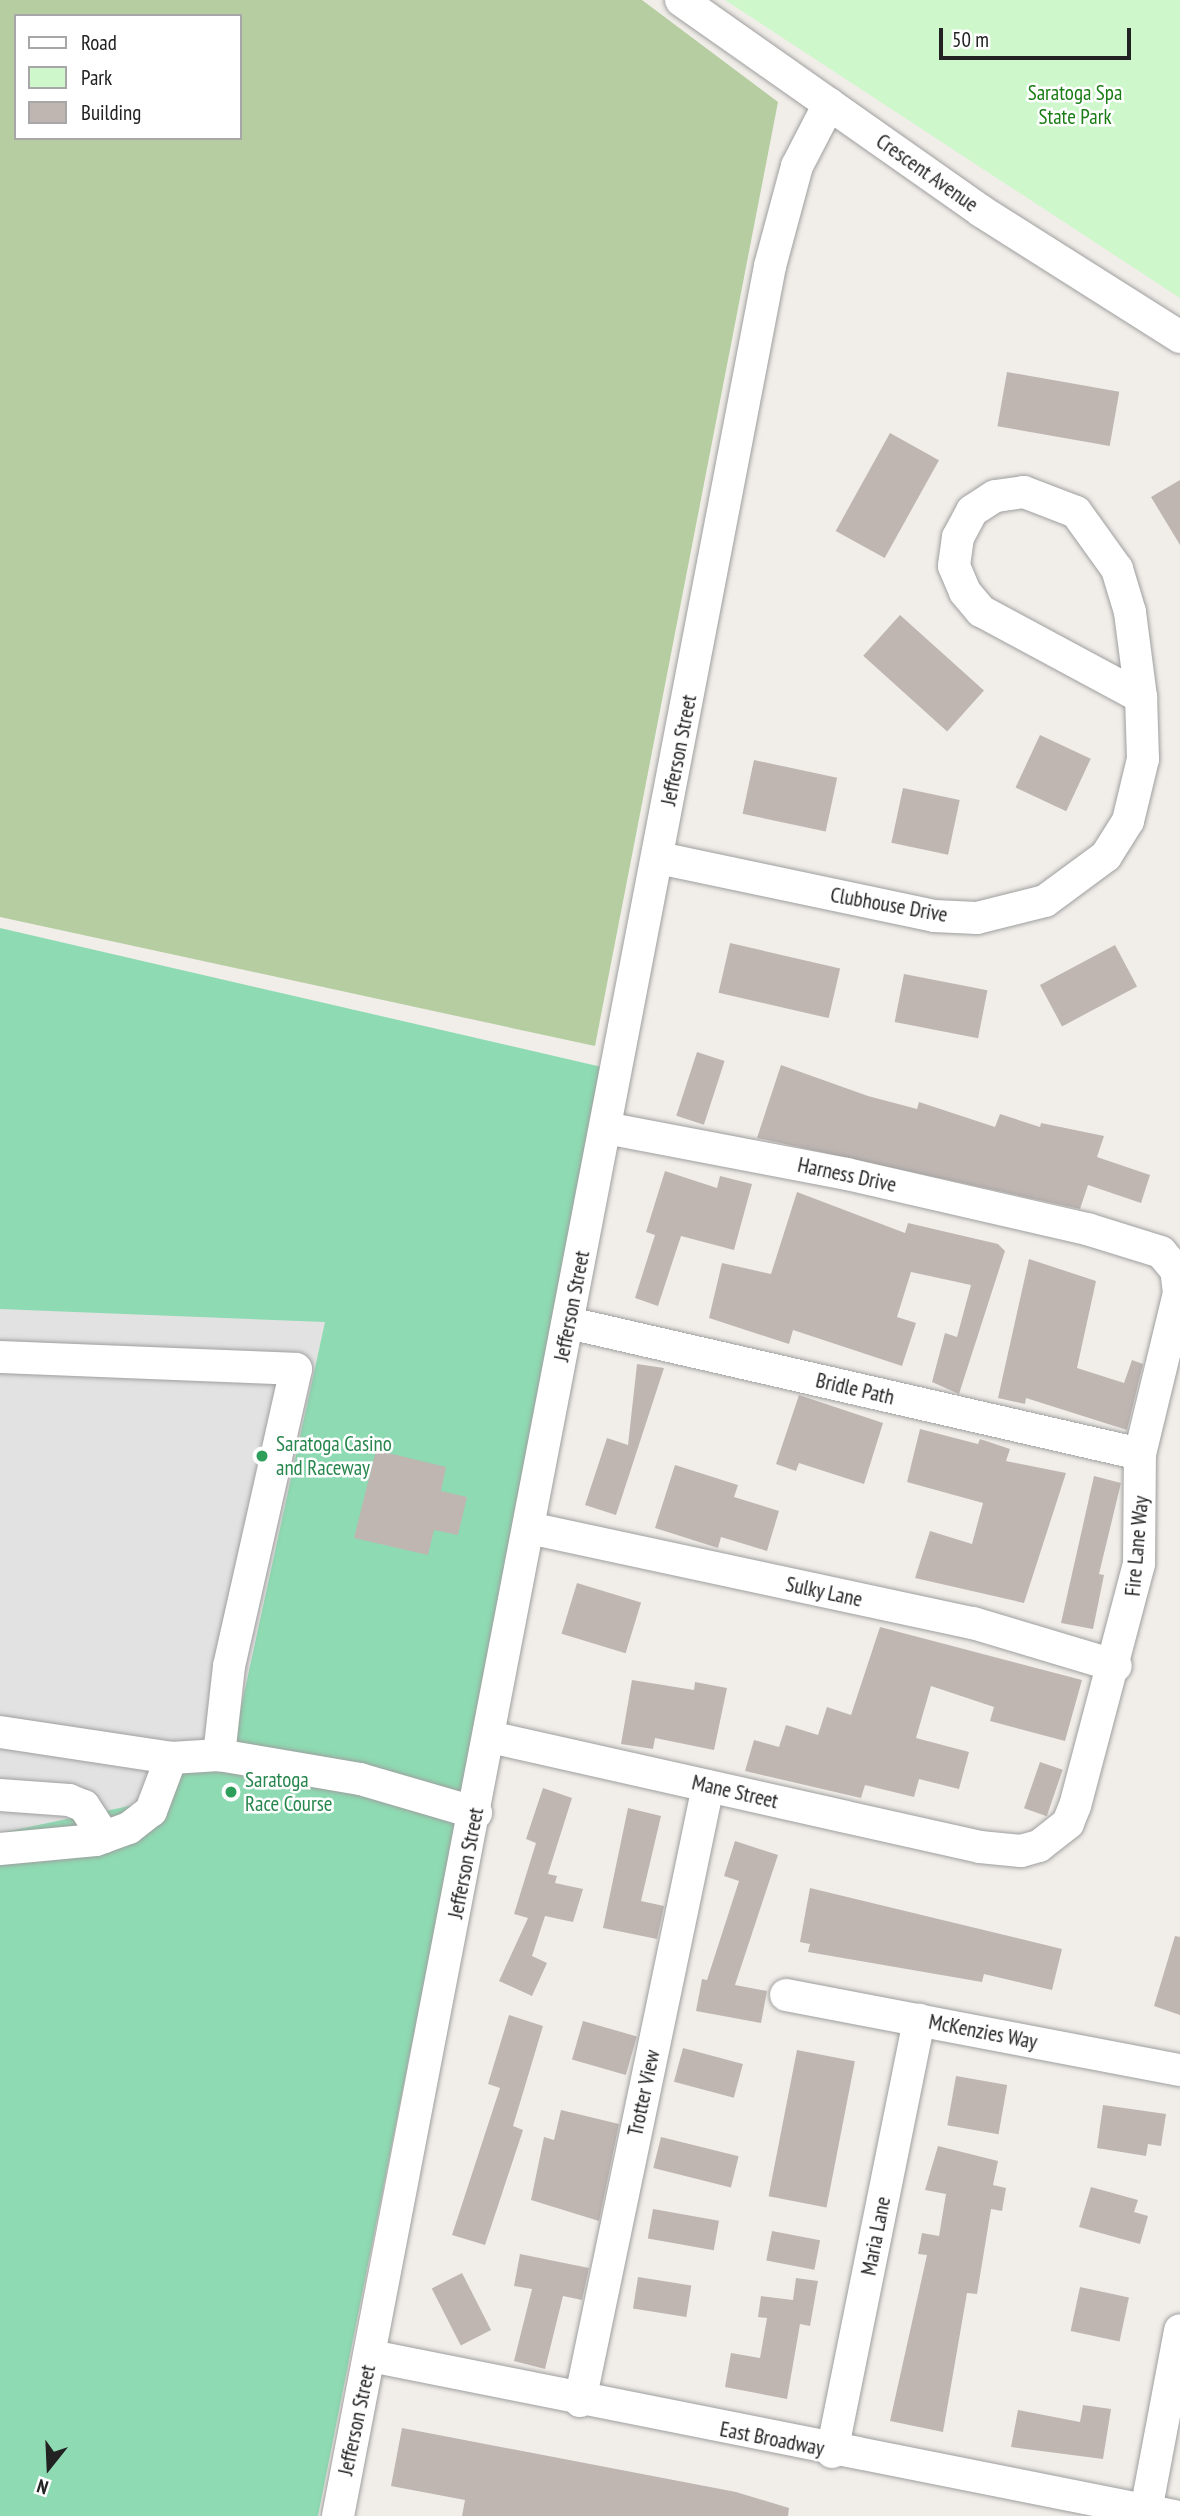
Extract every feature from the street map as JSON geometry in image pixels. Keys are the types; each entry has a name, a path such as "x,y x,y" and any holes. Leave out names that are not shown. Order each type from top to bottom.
{"street":[{"name":"Crescent Avenue","path":"681,0 981,212 1180,337"},
{"name":"Jefferson Street","path":"338,2516 476,1813 779,227 797,166 829,104"},
{"name":"Clubhouse Drive","path":"659,858 934,916 977,918 1045,901 1106,856 1128,821 1143,760 1141,697 1130,612 1117,569 1076,512 1024,492 995,496 972,511 958,537 954,566 981,611 1141,697"},
{"name":"Harness Drive","path":"606,1128 847,1174 1087,1229"},
{"name":"Fire Lane Way","path":"980,1847 1021,1851 1039,1846 1068,1823 1116,1666 1139,1564 1140,1454 1179,1281 1161,1252 1087,1229"},
{"name":"Bridle Path","path":"569,1324 1140,1454"},
{"path":"0,1357 296,1369 229,1667 219,1755"},
{"name":"Sulky Lane","path":"529,1528 973,1623 1116,1666"},
{"path":"0,1732 171,1758 219,1755 359,1779 476,1813"},
{"name":"Mane Street","path":"490,1737 980,1847"},
{"path":"0,1849 104,1837 129,1828 150,1811 171,1758"},
{"name":"Trotter View","path":"580,2401 708,1786"},
{"path":"0,1795 69,1800 84,1806 104,1837"},
{"name":"McKenzies Way","path":"786,1995 1180,2070"},
{"name":"Maria Lane","path":"832,2452 919,2020"},
{"path":"1155,2514 1180,2330"},
{"name":"East Broadway","path":"371,2356 832,2452 1155,2514"}],"green space":[{"path":"0,0 642,0 778,102 595,1046 0,917"},
{"name":"Saratoga Spa State Park","path":"725,0 1180,0 1180,298"},
{"name":"Saratoga Race Course","path":"0,928 606,1068 318,2516 0,2516"}],"shaded area":[{"path":"0,1309 325,1322 235,1735 134,1805 0,1833"}],"building":[{"path":"1007,372 1119,392 1110,446 997,426"},
{"path":"890,433 939,460 885,558 836,531"},
{"path":"1180,480 1180,545 1151,497"},
{"path":"900,615 984,691 947,731 863,656"},
{"path":"1040,735 1091,759 1066,811 1015,788"},
{"path":"754,760 837,778 826,831 743,814"},
{"path":"903,788 960,800 948,855 891,843"},
{"path":"730,943 840,968 829,1018 719,993"},
{"path":"1115,945 1137,986 1062,1026 1040,985"},
{"path":"904,974 987,990 978,1038 895,1022"},
{"path":"697,1052 725,1061 704,1125 676,1116"},
{"path":"781,1065 868,1096 917,1109 919,1102 995,1127 1000,1114 1040,1127 1041,1123 1104,1136 1097,1157 1150,1175 1141,1203 1088,1185 1080,1209 757,1138"},
{"path":"665,1171 717,1188 720,1176 752,1184 734,1250 681,1236 658,1306 635,1298 655,1235 646,1232"},
{"path":"797,1192 905,1233 908,1223 998,1244 1005,1251 959,1394 932,1382 945,1333 957,1337 971,1285 911,1272 897,1317 916,1323 902,1366 793,1330 789,1344 709,1318 722,1263 771,1274"},
{"path":"1029,1259 1096,1281 1077,1368 1124,1383 1132,1360 1143,1364 1127,1430 1026,1398 1025,1404 998,1398"},
{"path":"637,1364 664,1368 616,1515 585,1505 607,1438 628,1445"},
{"path":"799,1395 883,1423 864,1484 799,1463 796,1471 776,1464"},
{"path":"920,1429 978,1444 980,1439 1010,1449 1006,1461 1066,1473 1024,1603 915,1578 930,1531 972,1544 983,1503 907,1482"},
{"path":"376,1450 446,1467 441,1491 467,1497 458,1535 434,1530 428,1555 354,1538"},
{"path":"675,1465 738,1485 734,1497 779,1511 767,1551 721,1537 718,1548 655,1528"},
{"path":"1094,1476 1121,1483 1099,1574 1104,1575 1093,1629 1061,1623"},
{"path":"577,1583 641,1603 626,1653 562,1634"},
{"path":"880,1627 1082,1680 1065,1741 990,1721 994,1707 931,1686 916,1738 969,1752 959,1789 919,1779 914,1797 865,1785 861,1798 745,1771 754,1740 779,1747 786,1725 818,1735 827,1707 851,1715"},
{"path":"632,1680 694,1690 695,1682 727,1688 714,1750 655,1738 653,1749 621,1744"},
{"path":"1040,1762 1063,1770 1047,1816 1024,1808"},
{"path":"543,1788 572,1798 548,1874 557,1876 555,1883 583,1889 573,1922 545,1916 532,1956 547,1963 532,1996 499,1981 528,1918 514,1914 536,1843 526,1839"},
{"path":"628,1808 661,1816 641,1901 664,1906 657,1939 603,1928"},
{"path":"735,1841 778,1855 735,1985 767,1991 761,2023 696,2011 702,1979 707,1980 739,1881 724,1876"},
{"path":"810,1888 1062,1949 1052,1990 984,1974 982,1982 808,1952 810,1944 800,1942"},
{"path":"1175,1936 1180,1937 1180,2015 1154,2006"},
{"path":"509,2015 543,2026 513,2126 523,2130 485,2245 452,2235 500,2088 488,2084"},
{"path":"583,2021 637,2036 626,2075 572,2059"},
{"path":"683,2048 743,2064 734,2098 674,2082"},
{"path":"797,2050 855,2061 826,2208 769,2196"},
{"path":"956,2076 1007,2085 999,2134 947,2125"},
{"path":"1103,2105 1166,2114 1161,2146 1148,2144 1146,2156 1097,2148"},
{"path":"561,2110 619,2124 599,2221 531,2200 544,2137 554,2140"},
{"path":"661,2137 739,2156 731,2187 653,2168"},
{"path":"938,2146 998,2161 993,2185 1006,2188 1002,2211 991,2209 977,2294 967,2293 943,2432 890,2421 927,2255 918,2254 922,2233 939,2236 946,2194 925,2190"},
{"path":"1091,2187 1138,2200 1134,2212 1148,2216 1140,2244 1079,2227"},
{"path":"653,2209 719,2221 714,2250 648,2239"},
{"path":"772,2231 820,2240 814,2270 766,2260"},
{"path":"520,2254 589,2268 582,2300 563,2296 545,2369 514,2361 532,2289 514,2286"},
{"path":"462,2273 491,2330 461,2345 432,2288"},
{"path":"638,2277 691,2285 686,2317 633,2309"},
{"path":"796,2278 818,2281 810,2326 800,2324 787,2399 725,2387 731,2353 760,2358 767,2318 758,2317 761,2296 793,2300"},
{"path":"1080,2287 1129,2297 1120,2341 1071,2331"},
{"path":"1083,2405 1111,2409 1103,2459 1011,2447 1018,2410 1080,2422"},
{"path":"402,2428 736,2492 789,2508 788,2516 462,2516 465,2500 391,2486"}],"place":[{"name":"Saratoga Casino and Raceway","path":"262,1456"},
{"name":"Saratoga Race Course","path":"231,1792"}]}
